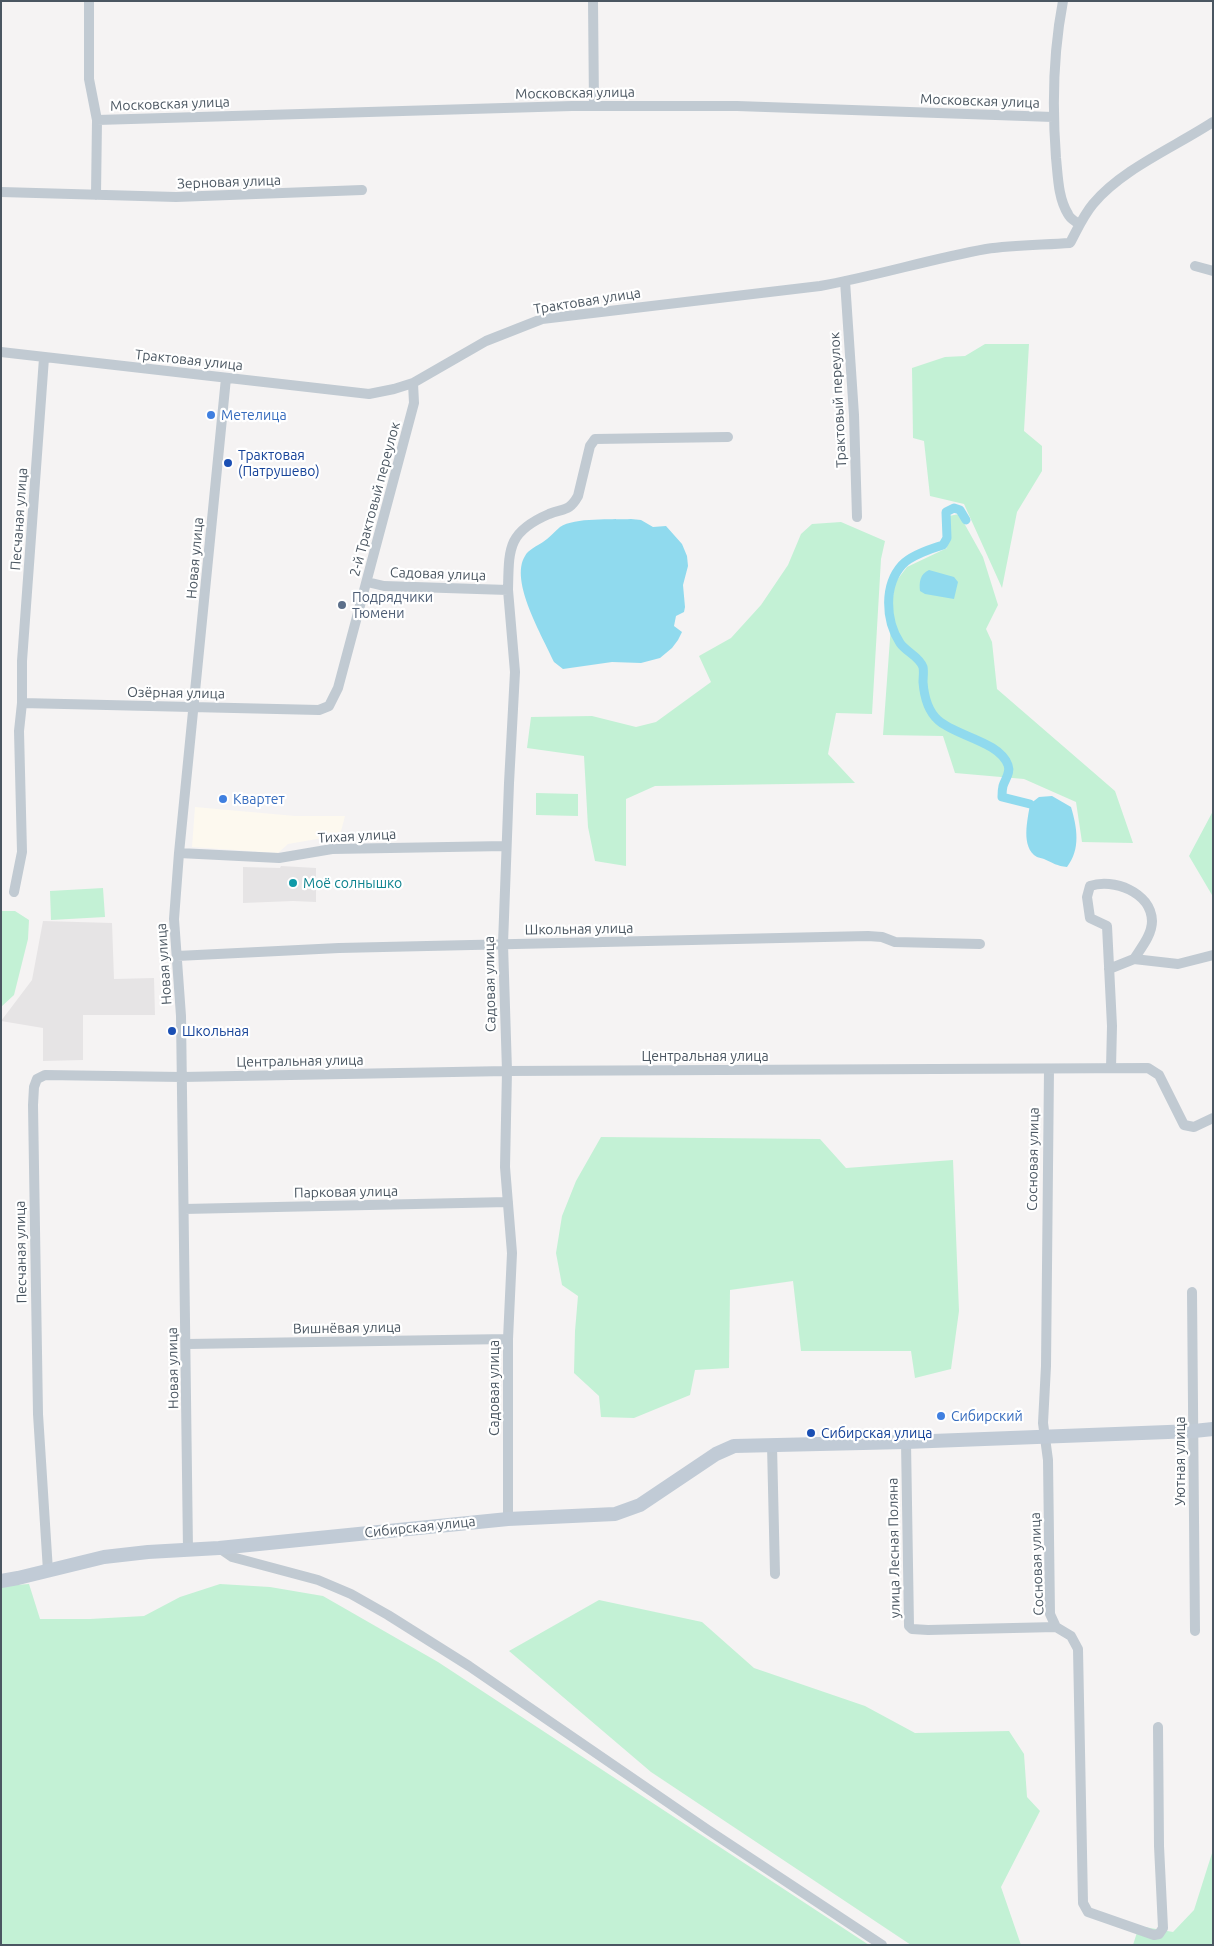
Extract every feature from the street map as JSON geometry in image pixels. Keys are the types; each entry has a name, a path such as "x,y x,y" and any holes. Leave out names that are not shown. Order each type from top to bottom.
{"street":[{"path":"90,1 89,79 97,120 96,194"},
{"path":"593,1 594,106"},
{"path":"1063,1 1056,39 1053,117 1058,177 1063,203 1068,216 1079,224 1093,204 1126,175 1213,122"},
{"name":"Московская улица","path":"97,120 395,110 594,106 737,106 1053,117"},
{"name":"Зерновая улица","path":"1,192 176,197 362,190"},
{"name":"Трактовая улица","path":"1,352 369,394 413,383 486,341 542,319 846,281 942,257 988,249 1070,243 1079,224"},
{"path":"1196,266 1213,272"},
{"name":"Трактовый переулок","path":"846,281 857,517"},
{"name":"Песчаная улица","path":"14,892 22,852 19,732 22,703 22,661 44,358"},
{"name":"Новая улица","path":"188,1550 187,1344 181,1016 174,919 226,378"},
{"name":"2-й Трактовый переулок","path":"329,706 338,688 414,403 413,383"},
{"path":"508,590 509,553 514,540 522,529 550,514 569,509 574,503 578,496 590,446 595,439 728,437"},
{"name":"Садовая улица","path":"367,582 384,586 508,590 515,672 503,944 507,1071 505,1167 512,1253 508,1339 508,1519"},
{"name":"Озёрная улица","path":"22,703 319,710 329,706"},
{"name":"Тихая улица","path":"179,853 280,858 332,849 506,846"},
{"path":"1111,1068 1112,1026 1107,926 1090,918 1087,897 1090,886 1097,884 1121,886 1145,900 1152,921 1148,938 1134,959"},
{"name":"Школьная улица","path":"177,956 339,948 868,936 882,937 895,942 980,944"},
{"path":"1109,969 1134,959 1178,964 1213,955"},
{"name":"Центральная улица","path":"182,1077 507,1071 1148,1068 1154,1070 1159,1075 1182,1122 1188,1127 1194,1127 1213,1118"},
{"name":"Сосновая улица","path":"1048,1069 1046,1366 1043,1404 1044,1436 1048,1460 1050,1614 1056,1627 1071,1636 1078,1649 1083,1904 1088,1912 1154,1935 1159,1934 1164,1928 1159,1846 1158,1727"},
{"name":"Песчаная улица","path":"48,1571 38,1414 34,1087 37,1079 45,1075 182,1077"},
{"name":"Парковая улица","path":"184,1209 508,1202"},
{"name":"Уютная улица","path":"1192,1292 1195,1631"},
{"name":"Вишнёвая улица","path":"187,1344 508,1339"},
{"name":"Сибирская улица","path":"1,1581 104,1558 148,1552 219,1548 508,1519 615,1514 640,1505 716,1454 734,1446 906,1442 1213,1429"},
{"name":"улица Лесная Поляна","path":"906,1442 910,1626 912,1629 1056,1627"},
{"path":"772,1445 775,1574"},
{"path":"219,1548 232,1557 318,1580 351,1594 388,1615 469,1666 708,1830 882,1945"}],"shaded area":[{"path":"195,807 295,816 345,816 340,835 288,844 278,853 192,847"},
{"path":"281,866 316,868 316,902 243,903 243,867 280,868"},
{"path":"43,921 112,923 114,979 154,978 155,1015 83,1015 83,1060 43,1061 43,1028 1,1021 32,980"}],"green space":[{"path":"985,344 1029,344 1024,431 1042,446 1042,471 1017,512 1002,588 964,504 930,496 924,441 913,438 912,368 945,357 965,356"},
{"path":"959,514 983,557 998,605 986,629 992,642 997,689 1115,791 1133,843 1082,842 1076,802 1024,779 955,773 943,736 883,735 894,584 907,567 947,548 949,516"},
{"path":"841,522 885,541 881,559 872,714 836,713 828,754 855,783 655,786 626,799 626,866 595,861 588,827 584,756 527,748 531,717 592,716 636,727 656,722 711,682 699,656 731,638 761,605 788,565 801,534 812,524"},
{"path":"536,793 578,794 578,816 536,815"},
{"path":"1213,811 1213,895 1212,895 1189,856"},
{"path":"103,888 105,917 51,920 50,891"},
{"path":"1,911 15,911 29,920 28,939 14,995 1,1007"},
{"path":"601,1137 820,1139 846,1168 953,1160 959,1311 951,1369 915,1378 911,1351 801,1351 793,1281 730,1290 729,1368 695,1370 690,1395 634,1418 601,1417 599,1396 574,1373 578,1296 562,1285 556,1253 562,1216 576,1181"},
{"path":"29,1584 40,1619 144,1616 180,1597 220,1584 270,1587 323,1596 438,1662 869,1945 1,1945 1,1586"},
{"path":"599,1600 702,1622 754,1668 865,1706 915,1733 1009,1731 1024,1754 1027,1797 1040,1811 1001,1887 1021,1945 911,1945 651,1772 509,1651"},
{"path":"1213,1850 1213,1945 1133,1945 1139,1926 1173,1932 1194,1910"}],"water":[{"path":"584,520 641,520 653,527 666,526 682,544 687,556 688,566 683,585 685,607 684,612 676,616 674,626 682,632 672,648 660,658 641,663 612,662 563,669 554,662 529,609 521,580 521,567 525,556 560,527 567,524"},
{"path":"929,570 954,577 958,582 954,599 925,594 920,591 921,579"},
{"path":"1052,796 1071,807 1075,822 1076,845 1067,867 1037,857 1028,847 1026,832 1030,804 1039,797"}],"waterway":[{"path":"966,520 960,510 954,508 946,512 947,538 943,545 910,558 896,573 890,592 889,613 891,624 900,643 919,660 923,667 926,697 929,707 938,720 946,726 996,750 1008,765 1009,771 1003,786 1002,797 1030,804"}],"place":[{"name":"Метелица","path":"211,415"},
{"name":"Трактовая (Патрушево)","path":"228,463"},
{"name":"Подрядчики Тюмени","path":"342,605"},
{"name":"Квартет","path":"223,799"},
{"name":"Моё солнышко","path":"293,883"},
{"name":"Школьная","path":"172,1031"},
{"name":"Сибирский","path":"941,1416"},
{"name":"Сибирская улица","path":"811,1433"}]}
